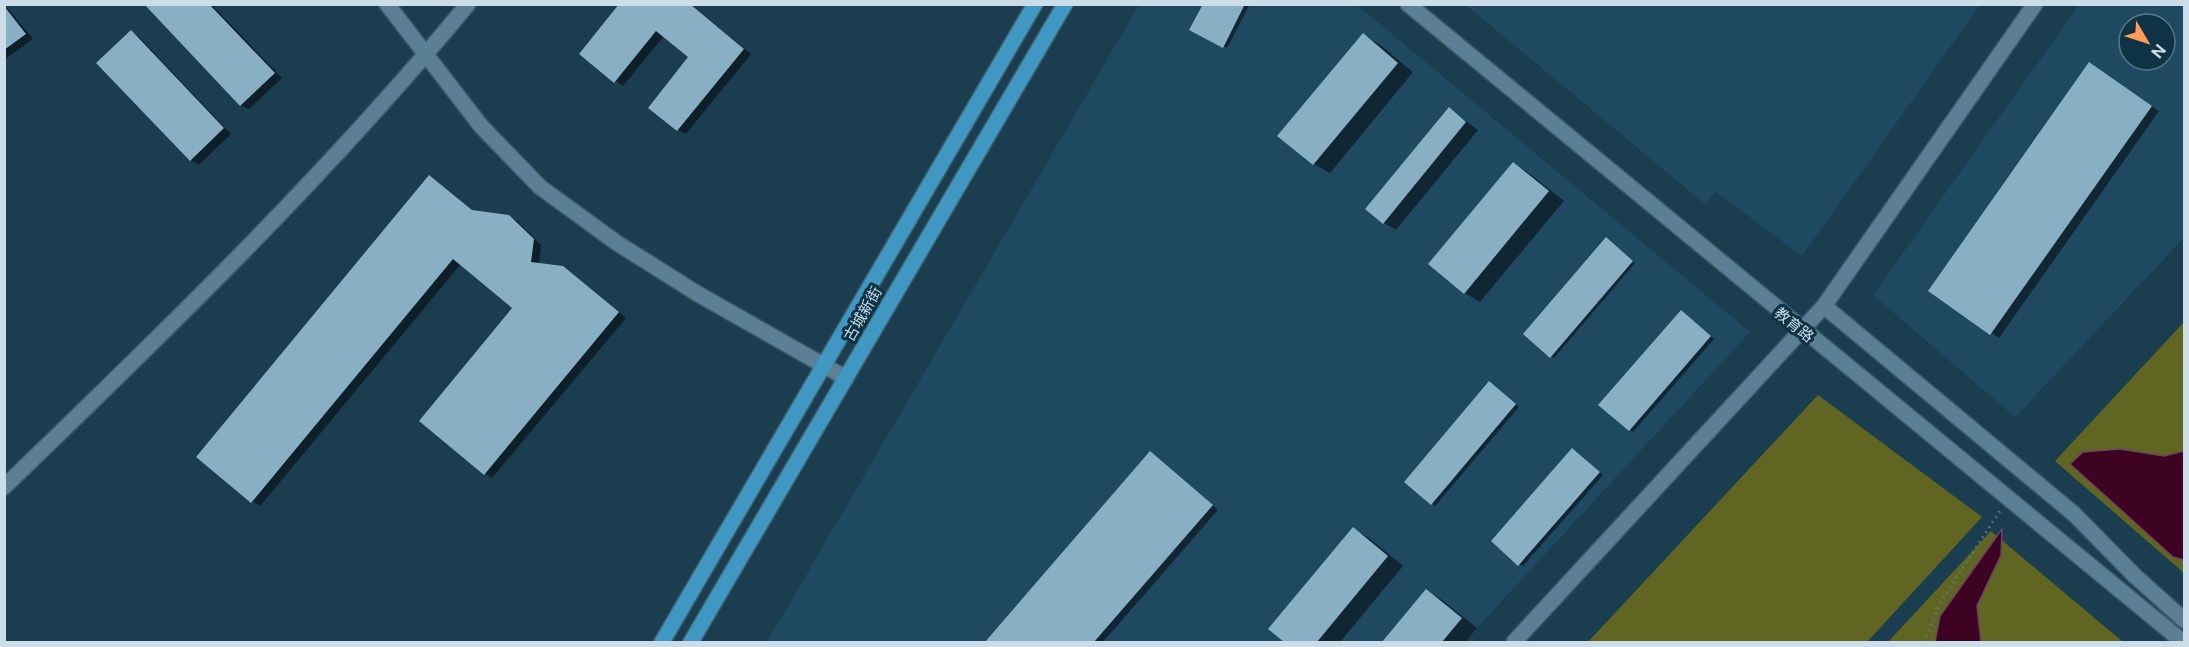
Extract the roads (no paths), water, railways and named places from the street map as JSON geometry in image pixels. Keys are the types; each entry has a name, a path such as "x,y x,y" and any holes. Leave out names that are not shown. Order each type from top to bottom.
{"main road":[{"name":"古城新街","path":"662,642 1035,4"},
{"name":"古城新街","path":"691,642 1065,4"}],"street":[{"path":"387,4 428,53 481,126 540,187 617,243 668,275 846,378"},
{"path":"4,487 183,315 428,53 468,4"},
{"name":"教育路","path":"1408,4 1801,331 2183,642"},
{"path":"1514,642 1824,306 2035,4"},
{"path":"1824,306 2074,514 2135,576 2184,620"}]}
